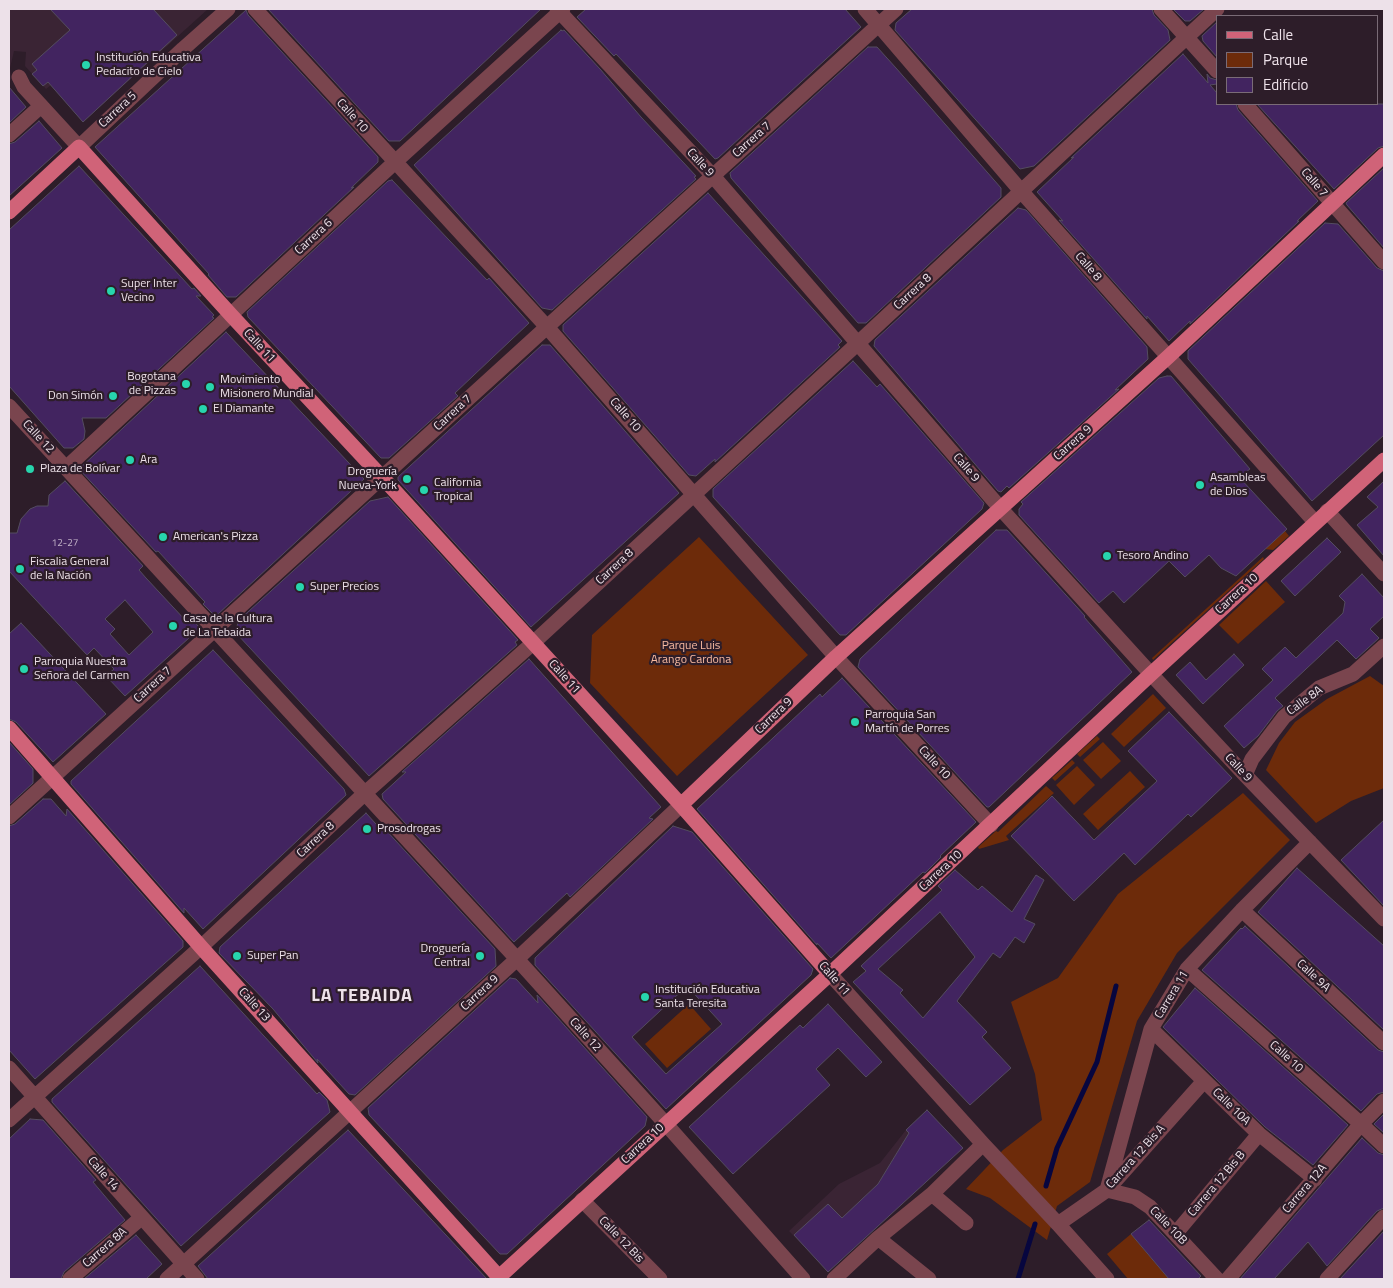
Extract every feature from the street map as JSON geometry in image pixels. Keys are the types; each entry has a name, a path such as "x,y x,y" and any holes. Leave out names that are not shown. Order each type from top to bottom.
{"main road":[{"name":"Carrera 5","path":"9,212 79,147"},
{"name":"Calle 11","path":"79,147 682,805 830,974"},
{"name":"Carrera 9","path":"682,805 836,656 1168,357 1384,155"},
{"name":"Carrera 10","path":"499,1278 992,825 1151,674 1384,460"},
{"name":"Calle 13","path":"9,728 201,947 499,1278"}],"street":[{"name":"Carrera 5","path":"79,147 228,9"},
{"name":"Calle 10","path":"255,9 547,327 836,656 992,825"},
{"name":"Calle 8","path":"865,9 1021,191 1315,522"},
{"name":"Carrera 7","path":"9,817 896,9"},
{"path":"1161,9 1216,70"},
{"name":"Carrera 8","path":"9,1120 201,947 364,794 533,643 1217,9"},
{"name":"Carrera 6","path":"66,468 560,10"},
{"name":"Calle 9","path":"560,10 713,176 1001,509 1245,776 1384,919"},
{"name":"Calle 11","path":"19,77 24,87 79,147"},
{"name":"Calle 7","path":"1246,105 1384,262"},
{"path":"9,135 41,106"},
{"name":"Calle 12","path":"9,406 517,959 666,1123 803,1279"},
{"path":"1327,511 1384,574"},
{"name":"Calle 8A","path":"1245,776 1252,759 1284,717 1319,688 1353,674 1384,646"},
{"name":"Carrera 9","path":"167,1279 517,959 682,805"},
{"name":"Carrera 11","path":"1107,1190 1151,1029 1186,969 1310,842"},
{"name":"Calle 9A","path":"1242,910 1384,1043"},
{"name":"Calle 10","path":"1186,969 1384,1146"},
{"name":"Calle 11","path":"830,974 1107,1279"},
{"name":"Calle 10A","path":"1151,1029 1259,1134 1314,1179"},
{"name":"Calle 14","path":"9,1068 197,1279"},
{"name":"Carrera 12 Bis A","path":"1058,1224 1107,1190 1204,1081"},
{"name":"Carrera 12A","path":"1228,1279 1361,1124 1384,1101"},
{"name":"Carrera 12 Bis B","path":"1176,1233 1259,1134"},
{"path":"834,1279 878,1238 932,1194 983,1144"},
{"name":"Calle 10B","path":"1107,1190 1135,1197 1150,1207 1217,1279"},
{"path":"932,1194 966,1223"},
{"name":"Calle 12 Bis","path":"582,1200 660,1279"},
{"path":"1327,1279 1384,1217"},
{"name":"Carrera 8A","path":"70,1279 141,1218"},
{"path":"878,1238 929,1279"}],"shaded area":[{"name":"Institución Educativa Pedacito de Cielo","path":"9,9 208,9 83,122 51,85 46,89 25,66 26,52 14,51 9,83"},
{"path":"906,1130 912,1136 901,1146 878,1184 857,1204 872,1221 824,1266 789,1231 839,1184 880,1163"}],"green space":[{"path":"1285,531 1289,536 1273,550 1265,549"},
{"name":"Parque Luis Arango Cardona","path":"699,537 808,655 677,776 590,683 592,635"},
{"path":"1263,557 1264,559 1153,660 1152,658"},
{"path":"1266,581 1285,602 1238,644 1219,625"},
{"path":"1370,676 1384,686 1384,788 1351,801 1316,823 1266,770 1279,743 1295,722 1327,699"},
{"path":"1153,694 1166,708 1124,747 1111,734"},
{"path":"1097,736 1100,739 1080,757 1077,754"},
{"path":"1103,742 1121,761 1101,779 1083,760"},
{"path":"1072,760 1075,763 1055,781 1052,778"},
{"path":"1077,766 1095,785 1074,805 1056,785"},
{"path":"1130,771 1145,787 1098,830 1083,814"},
{"path":"1046,786 1054,793 1006,836 1009,840 979,849 978,847 996,831 998,832"},
{"path":"1243,793 1290,840 1177,953 1137,1021 1090,1182 1057,1206 1047,1240 990,1198 966,1189 1003,1150 1042,1120 1035,1074 1011,1002 1058,978 1118,894"},
{"path":"689,1004 711,1029 667,1068 645,1044"},
{"path":"1131,1234 1169,1279 1128,1279 1107,1254"}],"building":[{"name":"Institución Educativa Pedacito de Cielo","path":"50,9 153,9 177,35 83,122 48,82 43,86 32,74 37,70 32,64 70,30"},
{"path":"268,9 541,9 400,141 389,141"},
{"path":"586,9 845,9 861,27 715,159 616,54 614,56 577,17"},
{"path":"912,9 1152,9 1154,15 1168,30 1170,40 1034,166 1020,169 895,30 896,23"},
{"path":"1173,9 1204,9 1190,21 1185,21"},
{"path":"246,10 248,15 378,157 378,162 351,188 354,187 236,297 227,297 209,274 95,147"},
{"path":"1216,23 1216,56 1203,41 1202,36"},
{"path":"561,30 564,30 600,69 641,117 696,176 694,177 696,179 552,310 542,308 414,165"},
{"path":"868,47 877,47 896,68 1001,188 1001,197 866,323 858,323 731,178 730,173"},
{"path":"1183,54 1208,83 1207,74 1210,78 1216,80 1216,84 1210,85 1216,92 1216,105 1236,105 1238,110 1318,201 1190,324 1190,321 1169,341 1059,220 1063,221 1037,192 1074,157 1071,158"},
{"path":"9,87 26,107 9,123"},
{"path":"1384,104 1384,146 1378,148 1334,189 1258,105"},
{"path":"39,121 62,148 9,196 9,144 15,142"},
{"path":"79,166 192,289 194,288 201,296 196,296 214,315 212,317 214,318 106,418 82,418 85,431 84,439 73,448 64,448 9,386 9,230"},
{"path":"1384,168 1384,248 1346,203"},
{"path":"392,180 487,280 489,278 529,323 455,393 458,396 389,458 381,458 248,317 247,312 388,181"},
{"path":"708,193 842,341 838,345 840,347 715,462 715,459 696,476 689,475 563,331 563,325"},
{"path":"1018,208 1026,210 1147,347 1148,359 1115,390 1119,389 1009,488 1007,486 1001,492 998,491 874,346 875,340"},
{"path":"1325,223 1338,224 1377,268 1384,271 1384,435 1312,501 1188,359 1188,351"},
{"path":"226,332 364,479 217,615 216,613 214,615 203,604 205,602 158,551 156,552 79,469"},
{"path":"542,345 550,345 679,493 531,627 398,480 398,477"},
{"path":"853,361 877,387 880,384 984,503 982,509 846,635 840,635 713,497 713,489"},
{"path":"1171,376 1250,469 1239,477 1287,529 1236,576 1221,568 1209,555 1185,577 1169,561 1124,603 1113,591 1099,603 1019,515 1019,509 1023,504 1021,502 1159,378"},
{"path":"65,481 143,566 139,570 146,578 186,621 190,617 200,628 125,696 106,676 114,669 94,648 87,655 9,571 9,533 17,533 21,519 30,509 37,506 48,506 49,495","holes":["125,600 153,632 129,655 110,634 115,629 105,619"]},
{"path":"1384,481 1384,556 1357,525 1378,507 1367,497"},
{"path":"388,497 518,640 515,642 517,645 369,776 236,633 238,621 370,501"},
{"path":"996,530 1007,530 1085,616 1132,672 987,807 858,667 860,659"},
{"path":"1327,538 1341,552 1295,596 1281,581"},
{"path":"1362,574 1384,598 1384,616 1370,629 1379,638 1356,659 1337,640 1275,698 1283,706 1258,736 1244,748 1224,726 1273,680 1262,669 1285,647 1296,658 1343,613 1345,602 1339,596"},
{"path":"21,623 106,714 53,762 16,722 9,719 9,634"},
{"path":"213,650 344,789 346,795 203,929 184,908 184,913 71,784 71,781"},
{"path":"1234,654 1244,665 1203,704 1176,675 1190,662 1206,680"},
{"path":"529,659 661,807 649,818 653,819 570,897 567,893 514,942 383,799 382,794 406,772 402,772"},
{"path":"842,678 976,822 925,873 923,872 831,958 817,943 817,945 697,809 820,694 822,697"},
{"path":"1169,712 1232,778 1191,817 1188,814 1135,865 1124,853 1074,901 1011,836 1052,796 1094,840 1157,781 1128,751"},
{"path":"9,742 33,769 33,783 9,805"},
{"path":"43,799 51,799 66,816 67,809 183,941 183,947 35,1079 9,1050 9,826 15,824"},
{"path":"366,813 385,834 384,828 495,949 496,966 355,1095 349,1094 317,1059 318,1063 273,1009 219,953 220,947"},
{"path":"1384,820 1384,906 1341,860"},
{"path":"673,826 692,832 813,969 811,975 666,1109 535,965 535,958","holes":["687,986 722,1024 666,1074 632,1037"]},
{"path":"1297,868 1384,946 1384,1030 1258,912"},
{"path":"955,870 978,890 982,886 1012,912 1036,875 1044,880 1024,919 1035,924 1024,943 1015,937 1000,958 993,953 957,1001 987,1032 982,1037 1011,1068 970,1105 853,982 866,971 861,966 942,890 938,886","holes":["940,912 975,957 923,1018 900,993 903,990 878,969"]},
{"path":"1245,926 1378,1050 1384,1052 1384,1092 1377,1094 1361,1111 1202,970"},
{"path":"200,966 317,1094 319,1092 327,1100 330,1112 181,1246 52,1102 52,1099"},
{"path":"510,978 516,979 538,1003 537,995 647,1117 645,1126 507,1254 500,1254 369,1115 368,1108"},
{"path":"1195,988 1348,1125 1313,1165 1265,1127 1163,1027"},
{"path":"828,1004 882,1062 866,1077 838,1048 816,1069 830,1085 733,1174 689,1127 800,1025 803,1028"},
{"path":"927,1110 963,1148 828,1272 794,1235 828,1204 842,1218 878,1184 909,1133 906,1130"},
{"path":"1384,1114 1384,1133 1374,1124"},
{"path":"30,1119 43,1120 96,1180 93,1182 125,1220 64,1272 61,1279 9,1279 9,1139"},
{"path":"348,1130 487,1279 208,1279 198,1266"},
{"path":"1362,1138 1378,1153 1384,1155 1384,1208 1377,1211 1327,1266 1308,1242 1274,1279 1240,1279"},
{"path":"1149,1220 1201,1276 1198,1279 1169,1279 1131,1234"},
{"path":"1384,1231 1384,1279 1340,1279"},
{"path":"136,1235 162,1264 146,1279 84,1279"}],"waterway":[{"path":"1046,1186 1057,1148 1097,1062 1116,986"},
{"path":"1018,1279 1035,1224"}],"place":[{"name":"Institución Educativa Pedacito de Cielo","path":"86,65"},
{"name":"Super Inter Vecino","path":"111,291"},
{"name":"Bogotana de Pizzas","path":"186,384"},
{"name":"Movimiento Misionero Mundial","path":"210,387"},
{"name":"Don Simón","path":"113,396"},
{"name":"El Diamante","path":"203,409"},
{"name":"Ara","path":"130,460"},
{"name":"Plaza de Bolívar","path":"30,469"},
{"name":"Droguería Nueva-York","path":"407,479"},
{"name":"Asambleas de Dios","path":"1200,485"},
{"name":"California Tropical","path":"424,490"},
{"name":"American's Pizza","path":"163,537"},
{"name":"Tesoro Andino","path":"1107,556"},
{"name":"Fiscalia General de la Nación","path":"20,569"},
{"name":"Super Precios","path":"300,587"},
{"name":"Casa de la Cultura de La Tebaida","path":"173,626"},
{"name":"Parroquia Nuestra Señora del Carmen","path":"24,669"},
{"name":"Parroquia San Martín de Porres","path":"855,722"},
{"name":"Prosodrogas","path":"367,829"},
{"name":"Super Pan","path":"237,956"},
{"name":"Droguería Central","path":"480,956"},
{"name":"Institución Educativa Santa Teresita","path":"645,997"}],"district":[{"name":"LA TEBAIDA","path":"362,997"}]}
